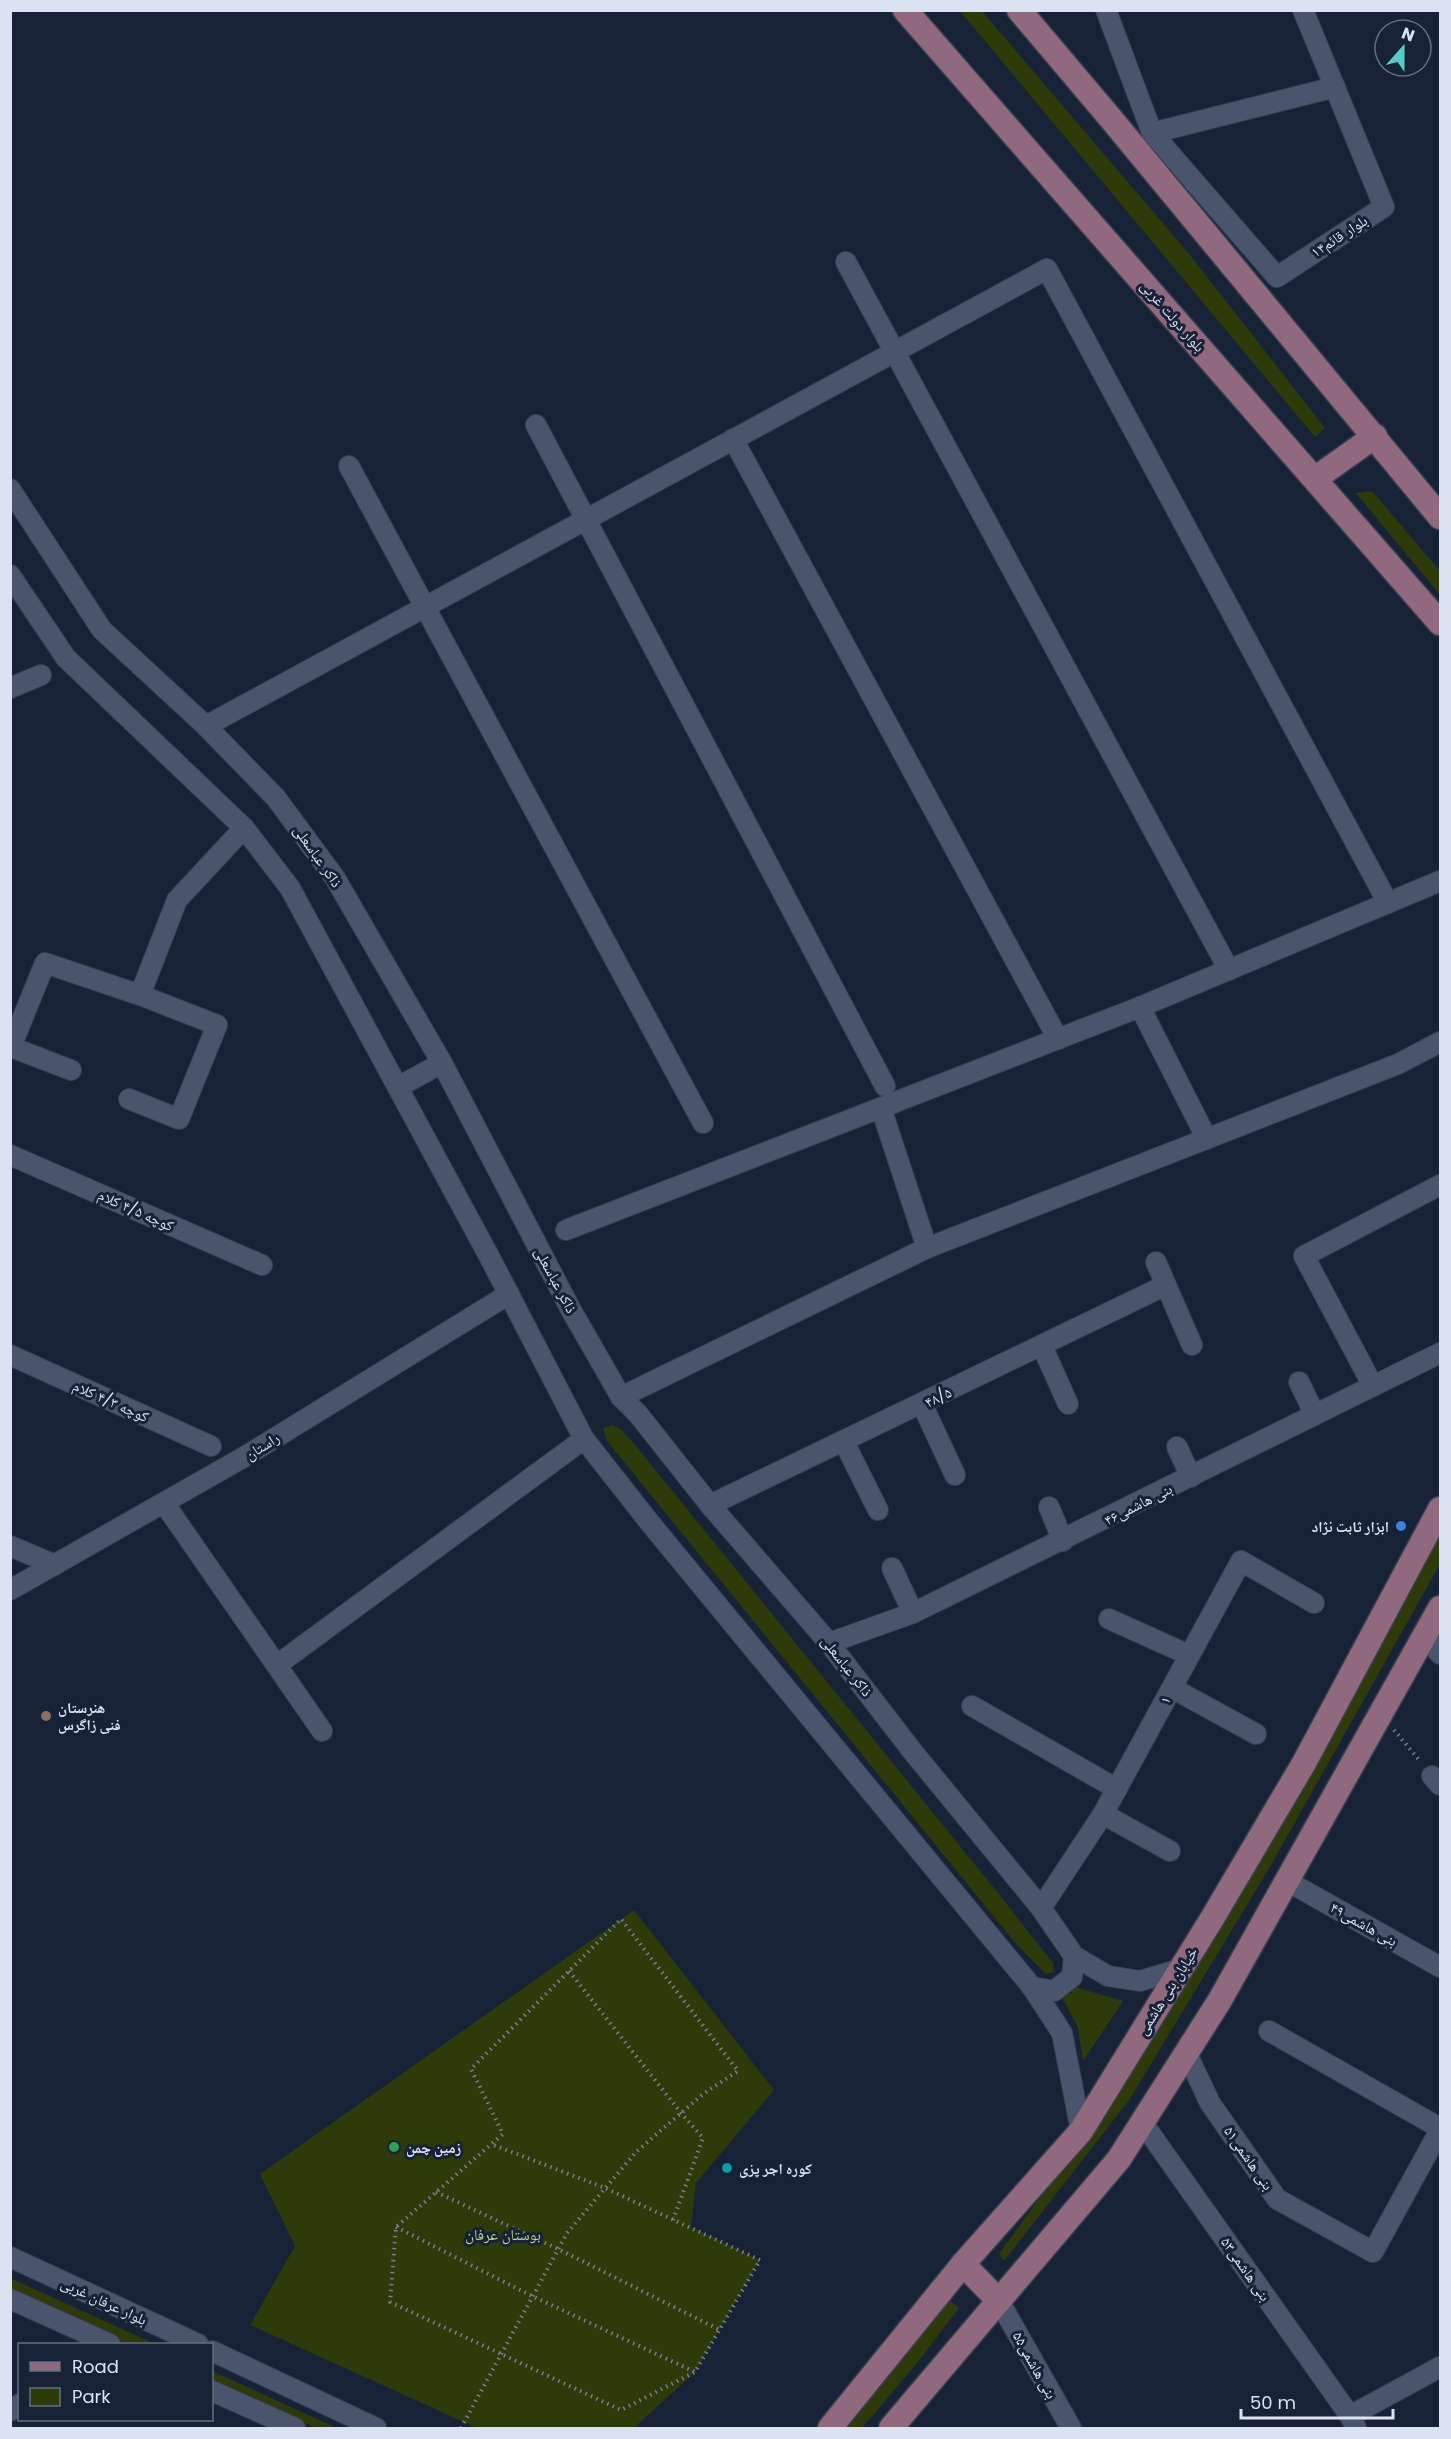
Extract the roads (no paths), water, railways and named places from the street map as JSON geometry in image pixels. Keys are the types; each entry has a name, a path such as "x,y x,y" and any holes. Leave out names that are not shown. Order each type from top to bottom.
{"main road":[{"name":"بلوار دولت غربی","path":"905,10 1316,478 1440,623"},
{"path":"1019,10 1440,517"},
{"path":"1316,478 1375,436"},
{"name":"خیابان بنی هاشمی","path":"830,2428 963,2265 1082,2131 1304,1763 1440,1509"},
{"path":"891,2428 1119,2159 1220,2000 1381,1715 1432,1646 1440,1608"},
{"path":"963,2265 999,2301"}],"street":[{"path":"1106,10 1152,133 1335,87"},
{"name":"بلوار قائم۱۴","path":"1152,133 1277,278 1384,207 1303,10"},
{"path":"846,262 1229,970"},
{"path":"206,726 1047,269 1388,903"},
{"path":"536,425 885,1086"},
{"path":"733,440 1058,1039"},
{"path":"349,466 703,1123"},
{"name":"ذاکر عباسعلی","path":"10,489 102,630 206,726 276,798 335,878 442,1064 571,1310 621,1397 638,1414 710,1505 829,1643 913,1752 1041,1908 1074,1956 1108,1976 1140,1981 1180,1969"},
{"path":"10,575 66,658 244,828 290,888 509,1294 584,1439 1032,1987 1062,2033 1082,2131"},
{"path":"10,688 41,675"},
{"path":"140,995 177,900 244,828"},
{"path":"566,1230 1140,1007 1440,881"},
{"path":"71,1070 11,1047 45,963 140,995 218,1025 179,1119 129,1099"},
{"path":"1140,1007 1207,1139"},
{"path":"621,1397 927,1248 1398,1064 1440,1042"},
{"path":"398,1087 442,1064"},
{"path":"881,1108 927,1248"},
{"name":"کوچه ۴/۵ کلام","path":"10,1155 262,1265"},
{"path":"1373,1386 1304,1256 1440,1185"},
{"path":"1156,1262 1191,1345"},
{"name":"۴۸/۵","path":"710,1505 1166,1286"},
{"name":"راستان","path":"10,1590 244,1457 509,1294"},
{"path":"1042,1346 1068,1404"},
{"name":"بنی هاشمی۴۶","path":"829,1643 913,1613 1440,1353"},
{"name":"کوچه ۴/۳ کلام","path":"10,1355 211,1446"},
{"path":"1299,1382 1315,1415"},
{"path":"922,1404 955,1475"},
{"path":"277,1665 584,1439"},
{"path":"844,1442 878,1510"},
{"path":"1177,1447 1191,1477"},
{"path":"164,1503 322,1731"},
{"path":"1048,1507 1064,1540"},
{"path":"10,1546 55,1565"},
{"name":"۱","path":"1041,1908 1103,1814 1241,1561 1314,1602"},
{"path":"892,1568 913,1613"},
{"path":"1109,1618 1189,1655"},
{"path":"1172,1688 1256,1734"},
{"path":"972,1706 1117,1789"},
{"path":"1103,1814 1170,1851"},
{"name":"بنی هاشمی۴۹","path":"1287,1881 1440,1967"},
{"path":"1032,1987 1054,1991 1072,1977 1074,1956"},
{"path":"1269,2031 1440,2129"},
{"name":"بنی هاشمی۵۱","path":"1186,2052 1210,2103 1277,2199 1373,2252 1440,2129"},
{"name":"بنی هاشمی۵۳","path":"1142,2122 1353,2422"},
{"name":"بلوار عرفان غربی","path":"10,2257 196,2343"},
{"path":"10,2299 102,2343"},
{"name":"بنی هاشمی۵۵","path":"999,2301 1071,2428"},
{"path":"213,2351 376,2428"},
{"path":"1353,2422 1440,2367"},
{"path":"213,2391 295,2428"}],"place":[{"name":"ابزار ثابت نژاد","path":"1401,1526"},
{"name":"هنرستان فنی زاگرس","path":"46,1716"},
{"name":"زمین چمن","path":"394,2147"},
{"name":"کوره اجر پزی","path":"727,2168"}],"park label":[{"name":"بوستان عرفان","path":"503,2234"}]}
